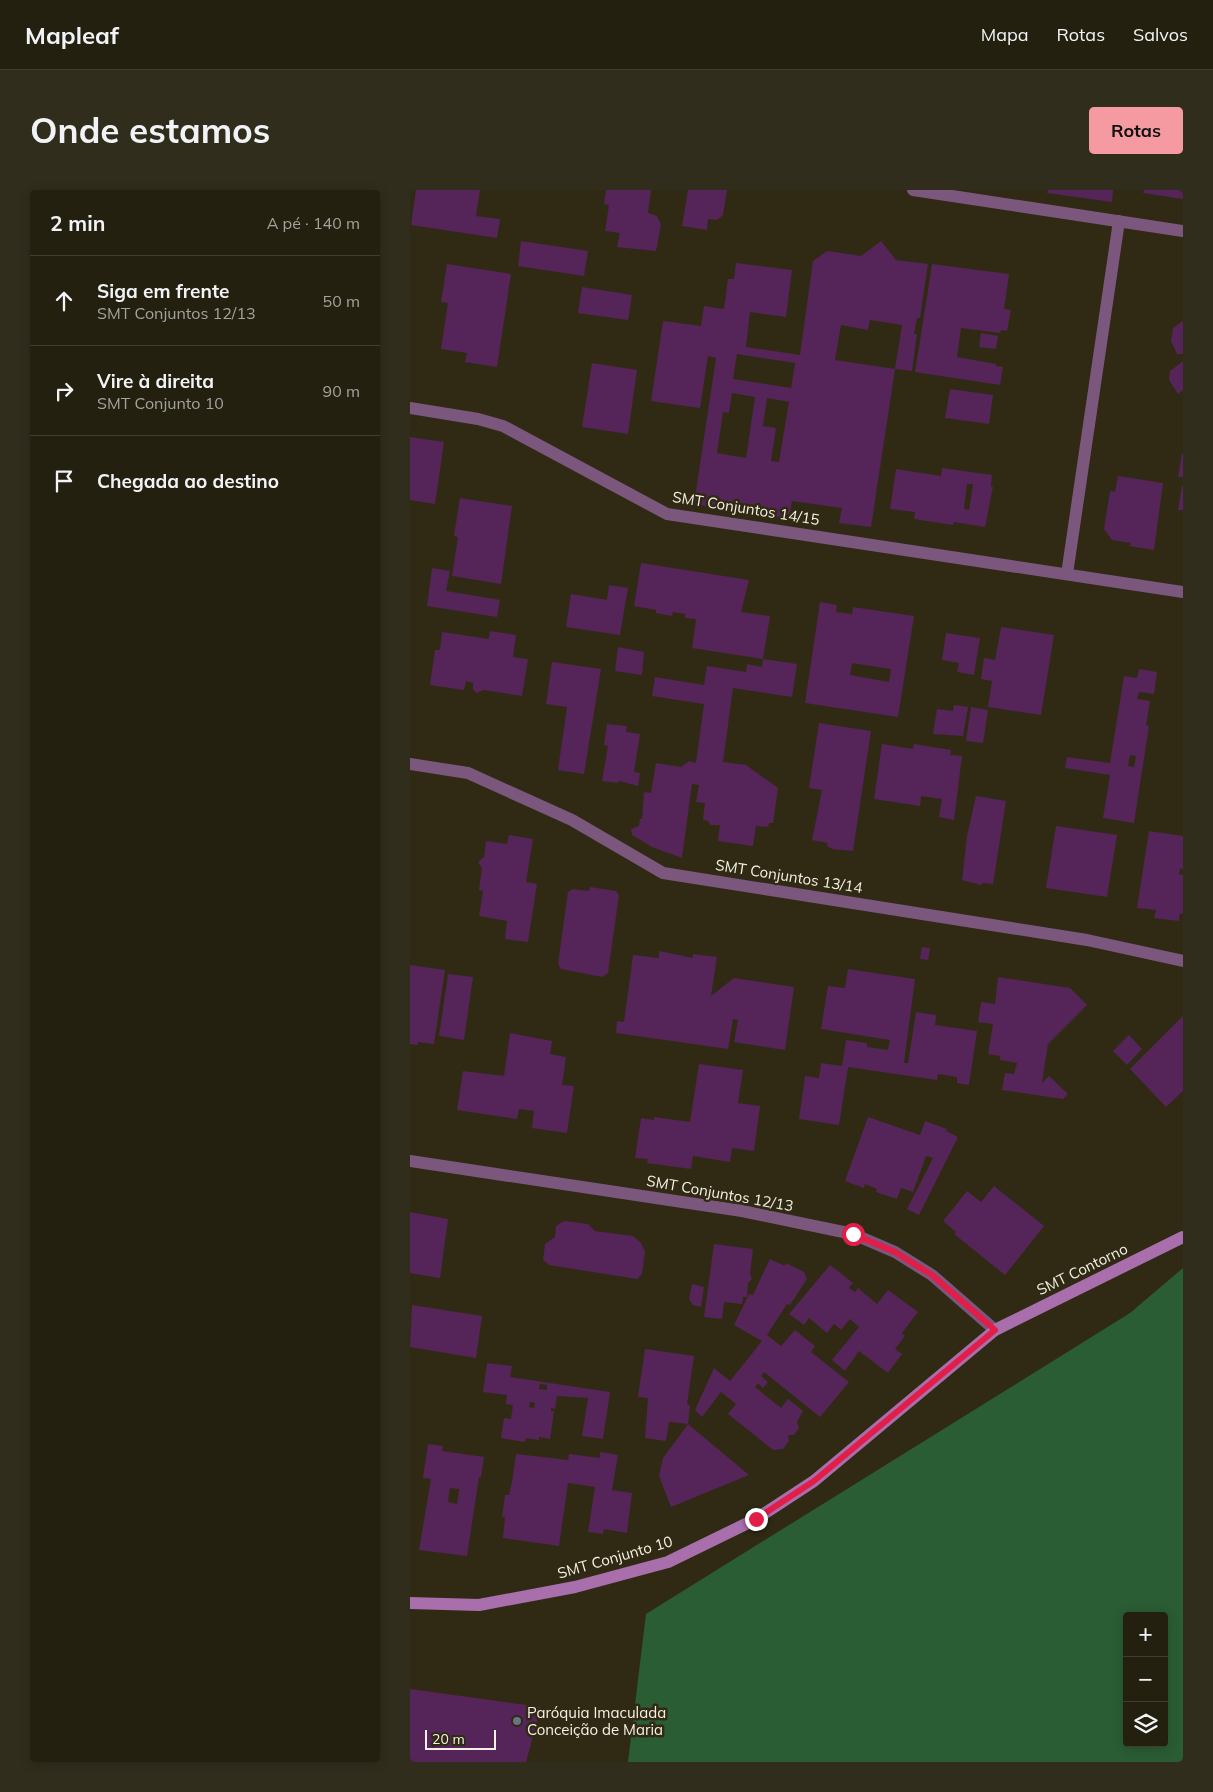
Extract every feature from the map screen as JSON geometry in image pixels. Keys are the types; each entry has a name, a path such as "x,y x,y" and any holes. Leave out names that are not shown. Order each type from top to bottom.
{"street":[{"path":"913,190 1183,231"},
{"path":"1067,574 1119,221"},
{"name":"SMT Conjuntos 14/15","path":"410,408 478,419 503,426 667,514 1183,592"},
{"name":"SMT Conjuntos 13/14","path":"410,764 468,772 572,820 663,872 1087,940 1183,961"},
{"name":"SMT Conjuntos 12/13","path":"410,1161 742,1211 853,1234 895,1252 932,1275 995,1330"},
{"name":"SMT Contorno","path":"995,1330 1183,1237"},
{"name":"SMT Conjunto 10","path":"410,1603 479,1605 575,1587 668,1562 756,1519 814,1481 995,1330"}],"green space":[{"path":"1183,1268 1183,1762 628,1762 646,1614 1130,1313"}],"building":[{"path":"416,190 480,190 476,216 500,219 497,238 411,225"},
{"path":"606,190 651,190 648,213 657,216 661,225 656,251 617,247 620,233 605,231 609,205 604,204"},
{"path":"688,190 727,190 723,215 717,220 708,219 707,230 682,226"},
{"path":"1048,190 1113,190 1112,202 1047,193"},
{"path":"1144,190 1183,190 1183,199 1143,193"},
{"path":"521,241 588,251 584,276 518,266"},
{"path":"881,241 896,260 928,264 920,318 917,318 914,334 917,334 912,371 895,369 871,527 839,523 842,508 792,501 789,519 694,504 716,358 708,356 700,408 651,401 663,321 701,326 704,306 724,309 728,279 734,279 736,263 792,270 786,317 750,312 746,347 800,355 813,261 827,251 861,256","holes":["870,320 902,325 895,369 835,360 841,325 868,330","737,354 795,363 791,388 733,379","732,393 755,397 746,458 717,453 723,412 729,413","767,398 789,402 779,462 771,461 776,428 763,426"]},
{"path":"447,264 511,274 497,367 465,362 467,353 441,349 448,303 441,302"},
{"path":"932,264 1009,274 1004,309 1011,310 1007,331 1001,330 1000,333 961,328 957,357 1003,367 1000,385 915,372"},
{"path":"582,287 632,295 628,320 578,313"},
{"path":"1183,321 1183,354 1177,354 1171,341 1173,328"},
{"path":"981,333 998,336 996,349 979,347"},
{"path":"1183,361 1183,390 1178,394 1169,380 1170,371"},
{"path":"592,363 637,370 628,434 582,427"},
{"path":"950,389 993,395 989,424 945,418"},
{"path":"410,437 444,442 435,504 410,500"},
{"path":"1182,453 1183,477 1178,477"},
{"path":"942,468 992,475 991,486 993,487 985,527 954,522 953,525 914,519 915,512 890,509 896,469 941,476","holes":["967,484 973,484 969,510 964,509"]},
{"path":"1118,476 1163,483 1154,550 1130,546 1131,543 1112,540 1104,529 1110,491 1115,492"},
{"path":"1182,486 1183,510 1178,510"},
{"path":"460,498 512,506 501,584 452,576 458,537 454,536"},
{"path":"641,563 749,580 741,612 770,616 763,659 692,648 696,619 685,618 685,614 673,612 672,616 656,613 656,610 634,606"},
{"path":"432,568 450,571 446,591 500,600 497,617 427,606"},
{"path":"609,585 628,588 620,635 566,627 571,594 607,600"},
{"path":"820,602 837,605 836,612 852,614 853,607 914,616 898,717 805,703","holes":["852,663 891,669 889,682 850,675"]},
{"path":"1001,627 1054,635 1041,715 988,707 992,681 981,679 984,658 995,660"},
{"path":"490,631 516,635 513,657 528,659 522,696 484,690 476,693 473,689 473,683 466,681 464,690 430,685 435,650 440,650 442,632 489,639"},
{"path":"946,633 980,638 974,675 957,672 959,663 942,660"},
{"path":"618,647 644,652 642,675 615,671"},
{"path":"763,659 797,664 792,697 733,688 723,762 746,765 778,788 773,823 769,823 768,827 756,826 753,846 718,841 720,825 711,825 708,821 703,820 705,803 696,802 699,785 692,784 682,858 652,847 632,835 631,829 639,826 640,819 642,819 644,792 651,793 656,763 681,767 689,761 696,763 704,704 652,696 655,677 704,685 707,666 746,672 747,664 762,667"},
{"path":"552,662 601,669 584,774 558,770 567,707 546,704"},
{"path":"1139,669 1157,672 1154,694 1139,692 1137,699 1150,701 1146,725 1149,726 1134,823 1103,818 1110,775 1065,768 1067,757 1110,763 1124,676 1137,678","holes":["1130,755 1136,756 1134,767 1128,766"]},
{"path":"954,705 968,707 963,736 933,734 937,709 953,711"},
{"path":"971,707 988,710 983,743 966,741"},
{"path":"819,723 871,731 853,851 832,849 827,846 828,843 812,840 822,790 809,788"},
{"path":"607,724 627,726 626,732 640,734 634,772 640,773 638,786 619,781 618,783 602,781 608,746 604,745"},
{"path":"882,744 913,749 914,744 951,750 950,755 962,756 954,820 939,817 942,799 921,796 920,806 874,799"},
{"path":"976,796 1006,801 993,884 983,883 981,885 962,880 967,836"},
{"path":"1056,826 1117,835 1107,897 1046,888"},
{"path":"1149,831 1183,836 1183,869 1180,868 1179,874 1183,875 1183,914 1180,913 1179,921 1154,918 1156,910 1137,908"},
{"path":"509,835 533,839 526,882 537,884 528,942 505,939 507,921 479,916 483,891 479,890 482,868 478,862 484,857 486,841 507,844"},
{"path":"590,887 616,891 619,895 608,973 602,977 561,969 558,964 568,892 573,889 589,891"},
{"path":"922,947 930,948 928,960 920,959"},
{"path":"659,951 693,958 693,954 717,957 711,996 734,978 794,987 785,1050 734,1042 738,1020 733,1019 728,1049 616,1033 617,1021 624,1022 633,955 659,958"},
{"path":"410,965 445,970 434,1044 418,1042 418,1045 410,1044"},
{"path":"848,969 915,979 904,1063 908,1063 916,1012 936,1015 935,1025 977,1031 969,1085 957,1083 957,1077 938,1074 937,1080 848,1067 839,1125 799,1119 805,1076 819,1078 821,1063 842,1066 846,1040 867,1043 867,1047 888,1050 890,1040 821,1029 828,986 845,988"},
{"path":"448,974 473,977 464,1040 439,1036"},
{"path":"998,977 1070,988 1087,1005 1048,1044 1042,1083 1049,1076 1068,1094 1063,1099 1002,1090 1005,1073 1014,1074 1017,1063 1000,1060 1000,1056 988,1054 993,1024 978,1022 981,1002 995,1004"},
{"path":"1183,1016 1183,1091 1166,1107 1130,1069"},
{"path":"510,1033 552,1041 550,1054 566,1057 562,1085 574,1086 567,1133 532,1128 534,1111 519,1109 517,1119 457,1110 463,1071 504,1076"},
{"path":"1129,1035 1142,1049 1127,1065 1113,1051"},
{"path":"699,1064 743,1070 738,1103 760,1106 754,1151 732,1148 730,1162 693,1156 691,1169 647,1163 648,1159 635,1158 641,1118 654,1120 654,1117 690,1122"},
{"path":"868,1117 920,1135 925,1121 947,1129 946,1131 958,1137 919,1215 907,1209 933,1158 926,1156 913,1192 901,1188 897,1199 876,1192 877,1189 865,1184 864,1188 845,1181"},
{"path":"994,1186 1044,1226 1005,1275 954,1234 956,1232 943,1221 967,1191 981,1202"},
{"path":"410,1212 448,1219 440,1278 410,1273"},
{"path":"564,1221 588,1224 595,1231 633,1236 641,1243 645,1252 642,1274 637,1279 549,1265 543,1260 545,1244 555,1237 556,1226"},
{"path":"714,1244 753,1249 750,1274 752,1279 748,1283 747,1297 743,1297 742,1304 724,1302 722,1319 704,1317"},
{"path":"770,1259 785,1266 786,1263 804,1272 807,1279 790,1305 787,1304 767,1335 781,1346 795,1330 815,1346 811,1352 849,1382 820,1417 764,1372 761,1376 768,1382 763,1388 758,1383 755,1387 781,1408 788,1399 803,1411 797,1422 799,1428 794,1435 788,1435 789,1441 783,1449 773,1450 728,1414 736,1404 721,1392 702,1417 695,1410 714,1368 730,1381 762,1341 734,1325 749,1294 753,1295"},
{"path":"830,1265 853,1283 849,1288 855,1292 858,1288 877,1304 888,1290 918,1312 902,1333 905,1336 895,1349 902,1354 888,1373 859,1351 845,1371 832,1360 859,1327 850,1319 841,1330 834,1324 827,1333 809,1318 804,1325 789,1314"},
{"path":"692,1284 704,1287 701,1307 693,1305 689,1299"},
{"path":"412,1305 482,1316 476,1358 410,1347"},
{"path":"645,1349 694,1356 687,1404 690,1406 688,1424 669,1422 666,1441 645,1438 648,1398 638,1397"},
{"path":"487,1363 512,1366 510,1377 610,1392 603,1439 582,1436 588,1398 557,1396 555,1409 551,1408 551,1411 554,1411 550,1439 539,1437 539,1440 526,1438 525,1442 501,1438 504,1418 511,1419 513,1405 506,1404 507,1395 483,1392","holes":["540,1384 547,1385 547,1390 539,1389","530,1402 535,1403 534,1408 529,1407"]},
{"path":"688,1424 749,1475 671,1507 659,1476 663,1458"},
{"path":"428,1444 443,1446 442,1451 484,1457 481,1477 479,1477 467,1556 419,1550 431,1479 423,1478","holes":["450,1488 459,1489 457,1504 448,1502"]},
{"path":"600,1452 618,1455 612,1490 632,1493 627,1533 604,1529 603,1534 588,1532 595,1487 568,1483 559,1546 503,1538 505,1517 502,1517 505,1495 509,1495 516,1454 568,1460 569,1454 600,1458"},
{"path":"410,1689 541,1707 526,1762 410,1762"}],"place":[{"name":"Paróquia Imaculada Conceição de Maria","path":"517,1721"}],"route":[{"path":"756,1519 814,1481 995,1330 932,1275 895,1252 853,1234"}]}
